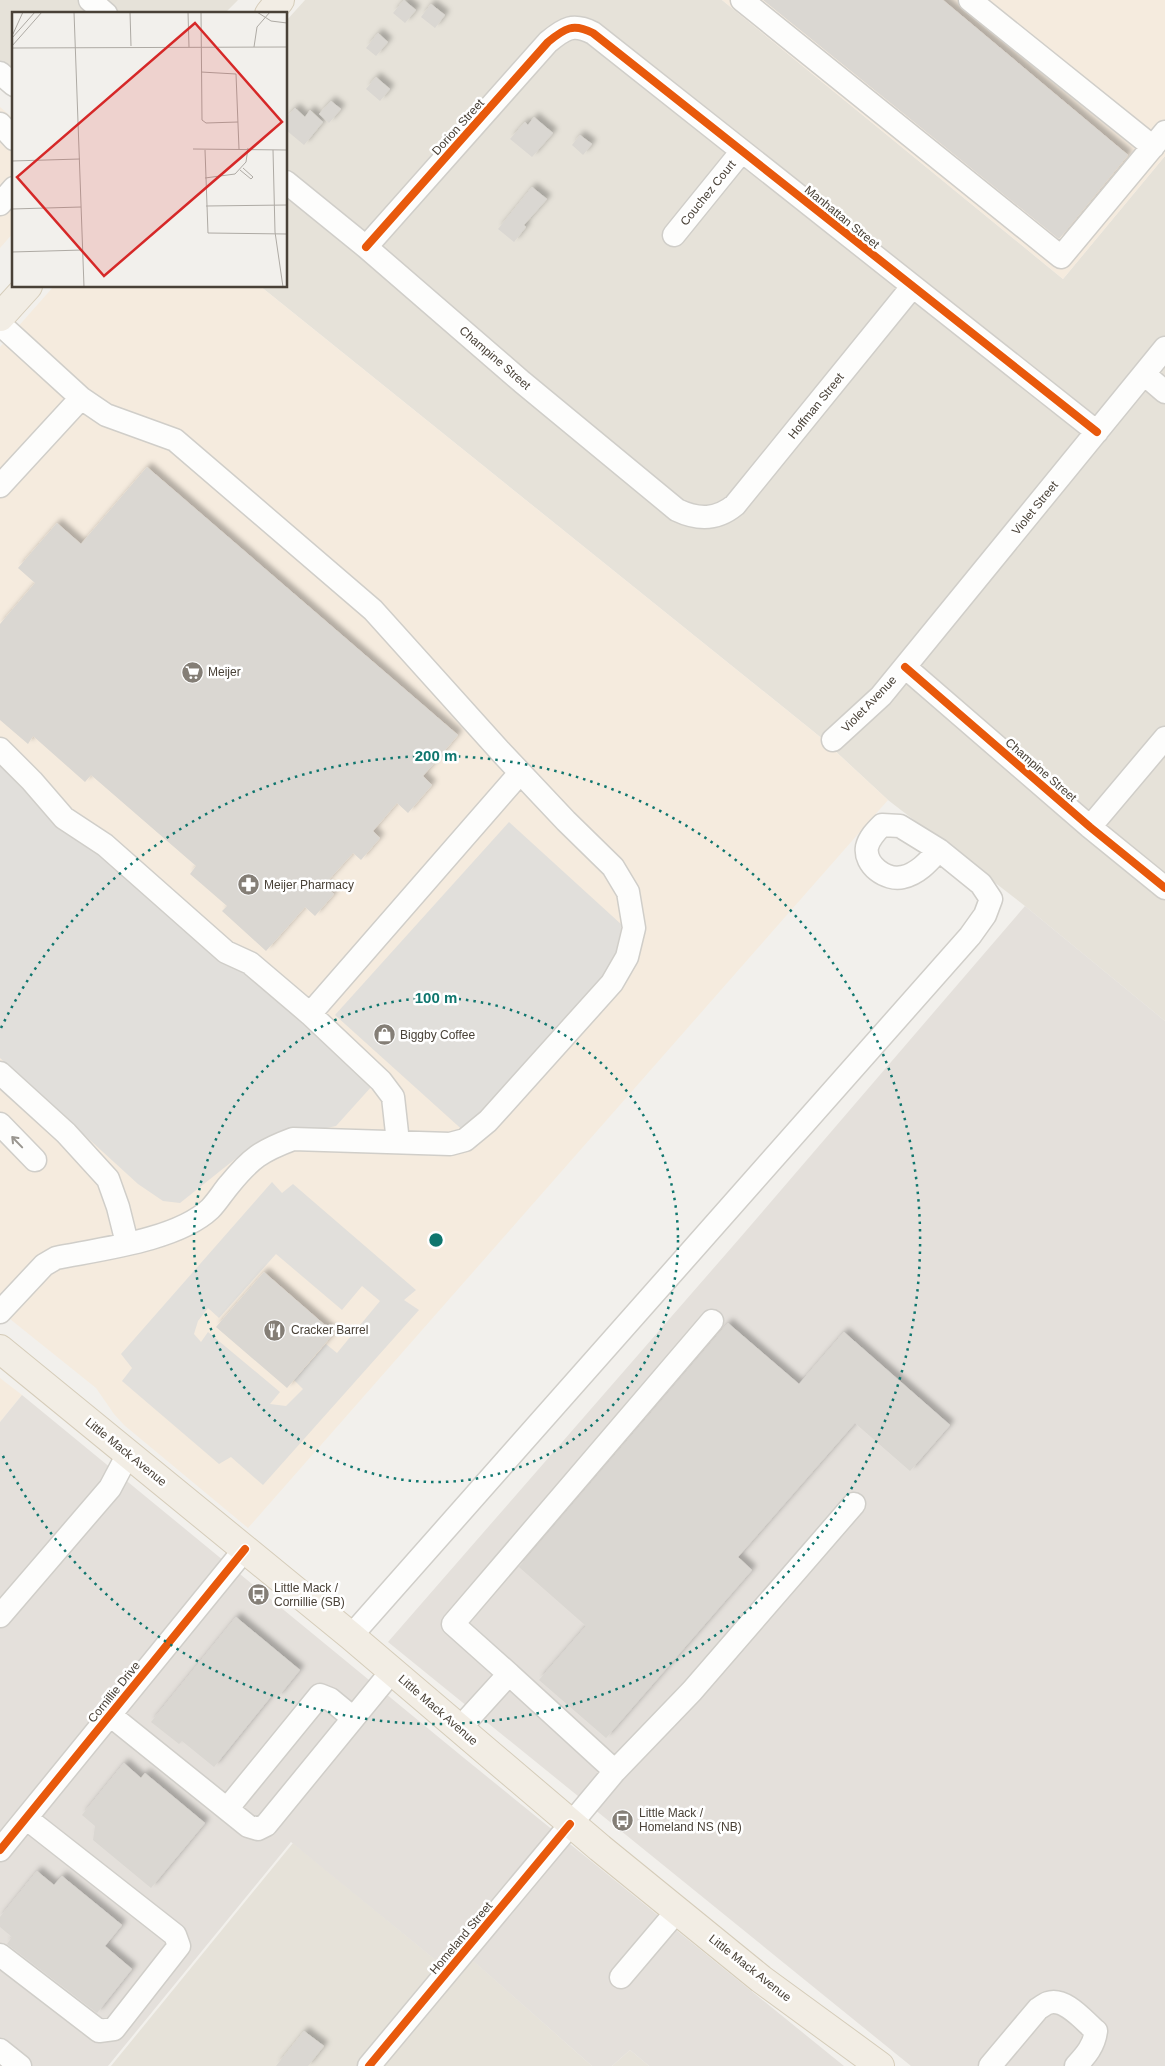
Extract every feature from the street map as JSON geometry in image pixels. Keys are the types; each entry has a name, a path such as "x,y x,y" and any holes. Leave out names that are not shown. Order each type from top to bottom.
{"main road":[{"path":"271,12 280,0"},
{"path":"0,317 26,288"},
{"name":"Little Mack Avenue","path":"0,1349 351,1636 570,1824 866,2062"}],"street":[{"path":"90,0 104,12"},
{"path":"742,0 1060,257 1159,140 970,0"},
{"name":"Manhattan Street","path":"570,28 582,27 593,34 1096,432"},
{"name":"Dorion Street","path":"366,248 548,42 570,28"},
{"path":"0,73 12,83"},
{"path":"0,124 12,137"},
{"name":"Couchez Court","path":"674,235 742,151"},
{"name":"Champine Street","path":"288,184 522,382 677,510 700,518 713,517"},
{"path":"0,204 12,190"},
{"name":"Hoffman Street","path":"713,517 728,511 735,505 912,287"},
{"path":"0,324 81,398 106,415 175,440 372,610 520,773 613,867 628,892 634,928 627,957 612,983 488,1121 465,1140 450,1144 293,1140 279,1144 256,1155 210,1208 182,1227 127,1243 56,1258 44,1265 0,1312"},
{"name":"Violet Street","path":"905,667 1165,348"},
{"path":"1144,374 1165,392"},
{"path":"0,486 81,398"},
{"name":"Champine Street","path":"905,667 1090,827 1165,888"},
{"name":"Violet Avenue","path":"833,740 881,696 905,667"},
{"path":"1090,827 1165,738"},
{"path":"0,749 32,781 64,818 105,846 226,952 250,963 310,1014 381,1081 393,1097 398,1142"},
{"path":"310,1014 520,773"},
{"path":"351,1636 970,936 985,915 991,899 975,879 940,850"},
{"path":"0,1073 66,1133 108,1179 118,1207 127,1243"},
{"path":"0,1124 34,1160"},
{"path":"615,1771 453,1624 712,1321"},
{"path":"0,1616 110,1488 128,1454"},
{"name":"Homeland Street","path":"369,2066 615,1771 692,1691 854,1504"},
{"name":"Cornillie Drive","path":"0,1850 246,1549"},
{"path":"110,1715 248,1826 258,1829 266,1825 392,1671"},
{"path":"459,1728 508,1674"},
{"path":"227,1808 320,1695 330,1699 354,1718"},
{"path":"0,1955 99,2032 114,2028 179,1946 175,1935 26,1818"},
{"path":"621,1977 677,1911"},
{"path":"990,2066 1038,2009 1048,2002 1057,2002 1067,2006 1096,2031 1088,2054 1076,2066"},
{"path":"0,2050 20,2066"}],"shaded area":[{"path":"0,0 238,0 226,12 12,12 12,83 0,73"},
{"path":"305,0 722,0 1063,279 1165,156 1165,1021 1025,906 888,800 819,736 262,288 288,288 288,19"},
{"path":"722,0 1165,0 1165,156 1063,279"},
{"path":"0,107 12,117 12,234 0,248"},
{"path":"52,288 262,288 819,736 888,800 248,1528 124,1425 96,1388 0,1311 0,347"},
{"path":"0,760 210,951 254,980 372,1086 336,1126 254,1144 180,1203 163,1201 138,1184 0,1058"},
{"path":"509,822 622,925 611,973 467,1134 335,1015"},
{"path":"1025,906 1165,1021 1165,2066 911,2066 388,1642 739,1239"},
{"path":"272,1182 282,1193 293,1184 416,1290 404,1300 419,1310 263,1485 231,1457 219,1464 122,1381 132,1368 121,1354","holes":["276,1254 342,1310 362,1286 380,1301 337,1353 326,1344 294,1380 303,1389 286,1406 270,1404 280,1392 208,1332 201,1342 194,1334 198,1321 208,1308 219,1318"]},
{"path":"0,1378 22,1395 0,1422"},
{"path":"22,1395 464,1758 844,2066 649,2066 630,2050 612,2066 592,2066 455,1945 439,1963 291,1842 108,2066 0,2066 0,1422"},
{"path":"293,1843 454,1975 469,1957 592,2066 111,2066"},
{"path":"630,2050 649,2066 612,2066"}],"building":[{"path":"404,0 416,10 405,23 393,13"},
{"path":"763,0 943,0 1128,155 1059,239"},
{"path":"431,4 445,15 435,28 421,17"},
{"path":"378,33 388,42 376,56 366,48"},
{"path":"376,77 390,89 380,101 366,89"},
{"path":"331,101 341,109 329,123 319,114"},
{"path":"295,108 305,117 310,110 323,122 304,145 288,132 288,116"},
{"path":"534,117 553,133 532,157 510,139 525,122 528,125"},
{"path":"580,135 592,144 583,155 572,145"},
{"path":"532,187 547,199 524,225 526,227 514,242 498,229"},
{"name":"Meijer","path":"147,467 458,735 423,776 432,785 408,813 397,803 373,831 380,838 361,860 353,853 324,885 334,894 315,916 305,907 266,951 222,911 227,906 190,874 196,866 91,775 85,782 33,736 28,744 0,720 0,624 35,583 18,568 57,523 81,544"},
{"name":"Cracker Barrel","path":"264,1272 334,1333 287,1388 216,1327"},
{"path":"728,1323 799,1384 844,1332 950,1425 910,1471 855,1423 738,1557 752,1570 606,1738 539,1680 586,1626 519,1567"},
{"path":"236,1617 300,1670 278,1697 273,1694 214,1767 182,1741 179,1744 151,1722"},
{"path":"124,1763 141,1778 145,1773 205,1823 151,1888 93,1840 95,1826 82,1815"},
{"path":"37,1871 54,1885 62,1876 122,1925 105,1946 132,1969 97,2013 7,1944 12,1937 0,1927 0,1917"},
{"path":"304,2031 324,2046 308,2066 276,2066"}],"cycle path":[{"path":"366,247 548,42 564,30 580,28 593,33 1097,432"},
{"path":"905,667 1090,827 1165,888"},
{"path":"0,1850 245,1549"},
{"path":"369,2066 570,1824"}],"place":[{"name":"Meijer","path":"192,672"},
{"name":"Meijer Pharmacy","path":"248,885"},
{"name":"Biggby Coffee","path":"384,1035"},
{"name":"Cracker Barrel","path":"275,1330"},
{"name":"Little Mack / Cornillie (SB)","path":"258,1595"},
{"name":"Little Mack / Homeland NS (NB)","path":"623,1820"}]}
